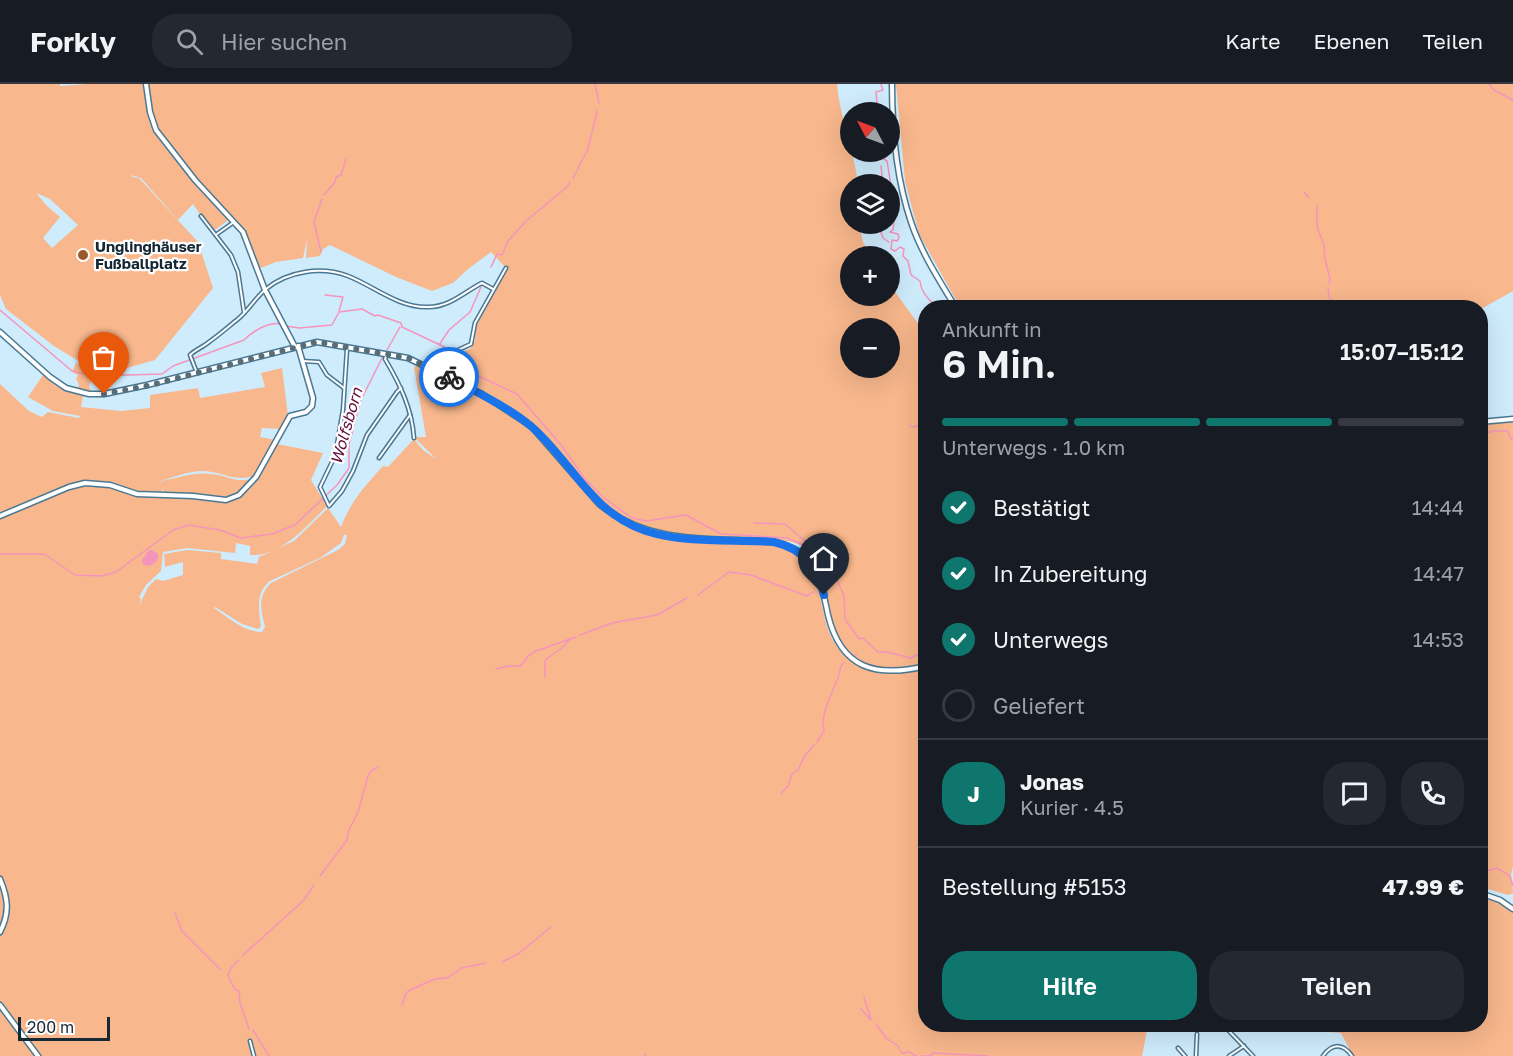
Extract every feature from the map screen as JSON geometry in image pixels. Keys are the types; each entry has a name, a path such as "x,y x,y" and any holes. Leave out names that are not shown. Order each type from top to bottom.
{"main road":[{"path":"0,516 69,487 85,483 110,485 137,494 226,500 239,495 248,488 263,468 287,419 296,413 306,412 312,406 313,398 302,361 265,290 243,232 156,129 150,112 146,84"},
{"path":"892,84 896,153 906,206 921,247 951,300"},
{"path":"0,332 50,377 77,392 104,394 317,342 408,358 490,399 531,426 599,504 626,522 647,531 675,536 774,542 794,548 803,554 817,573 836,639 844,651 857,663 869,669 890,671 918,667"},
{"path":"1488,421 1513,419"},
{"path":"0,879 8,910 0,932"},
{"path":"1488,896 1500,900 1513,909"},
{"path":"0,1005 38,1056"}],"street":[{"path":"201,216 231,255 238,272 244,313"},
{"path":"216,235 234,222"},
{"path":"426,365 471,344 475,323 506,268"},
{"path":"197,373 190,356 192,353 208,343 244,313 265,290 284,277 328,270 349,277 399,301 429,307 447,304 482,283 493,289"},
{"path":"347,346 343,410 335,456 320,487 329,506 342,491 353,471 367,435 401,388"},
{"path":"387,353 385,359 401,388 410,415 414,438"},
{"path":"302,361 319,362 327,375 344,388"},
{"path":"379,458 410,415"},
{"path":"1230,1032 1253,1056"},
{"path":"1196,1056 1197,1034"},
{"path":"250,1041 254,1056"},
{"path":"1229,1056 1244,1046"},
{"path":"1323,1056 1329,1049 1336,1046 1344,1047 1352,1056"},
{"path":"1178,1048 1185,1056"}],"shaded area":[{"path":"0,84 60,84 60,86 144,84 155,130 230,219 212,232 193,204 178,220 141,178 131,175 139,178 198,242 213,288 155,360 127,368 95,371 54,346 6,309 0,295","holes":["36,193 50,199 78,225 52,248 43,238 60,217"]},
{"path":"147,84 837,84 840,104 840,162 854,162 856,174 840,174 840,234 861,234 865,246 840,246 840,306 900,306 900,299 918,323 918,664 883,668 870,666 848,654 833,627 815,556 805,547 782,540 672,535 647,529 628,521 596,496 527,421 493,399 433,367 432,362 470,349 475,340 475,327 507,269 491,252 453,283 432,291 396,277 330,245 323,249 320,256 306,258 307,239 303,258 276,262 258,269 244,230 196,180 157,129 151,112"},
{"path":"896,84 1513,84 1513,291 1488,305 1488,300 956,300 919,234 905,181 900,102 898,102"},
{"path":"76,363 90,369 88,379 91,380 89,387 92,391 77,390 78,375 72,372"},
{"path":"422,365 476,394 531,429 595,503 612,518 640,532 663,537 776,545 792,551 804,559 812,569 830,634 837,647 847,658 870,670 897,673 918,670 918,1032 1147,1032 1142,1056 0,1056 0,384 29,411 42,417 48,412 79,418 80,416 53,411 28,397 43,375 56,386 83,396 81,407 121,411 150,408 150,395 198,388 200,398 265,387 261,373 282,368 288,416 281,429 262,428 260,437 276,440 256,476 240,478 198,471 161,481 162,483 162,481 180,477 204,474 240,480 253,479 237,494 224,498 164,493 163,489 161,493 139,496 195,497 226,502 248,489 277,444 323,453 311,480 327,506 283,546 294,541 328,508 341,527 349,509 364,487 383,466 388,467 414,439 423,450 436,459 414,437 426,437 414,367","holes":["344,535 347,535 345,544 338,550 271,583 262,598 265,627 262,632 249,630 214,608 242,624 258,629 261,627 260,596 270,581 320,558 341,543","236,543 250,546 250,555 272,551 259,557 257,564 221,559 221,553 187,550 164,554 165,567 183,562 183,575 163,581 156,579 148,587 139,606 141,599 139,597 146,585 161,571 163,552 187,548 235,553"]},
{"path":"1513,421 1513,866 1511,875 1513,893 1508,895 1488,889 1488,423"},
{"path":"149,550 158,554 158,559 152,565 147,566 142,563 142,560"},
{"path":"1488,899 1513,913 1513,1056 1353,1056 1341,1033 1329,1032 1488,1032"}],"waterway":[{"path":"595,84 599,103"},
{"path":"877,102 876,92 883,90 881,84"},
{"path":"1489,84 1494,90 1513,100"},
{"path":"573,178 588,149 597,111"},
{"path":"324,195 335,182 336,177 341,175 346,159"},
{"path":"887,162 894,215 893,230 890,232 898,234 899,238 897,241 892,240 891,249 895,251 900,247 904,249 903,256 908,261 911,275 920,281 929,300"},
{"path":"881,166 882,174"},
{"path":"491,267 497,254 502,255 508,241 526,221 570,182"},
{"path":"1304,192 1309,198"},
{"path":"321,252 314,222 322,199"},
{"path":"1317,206 1317,227 1324,245 1329,284"},
{"path":"882,234 889,242"},
{"path":"439,345 449,330 470,312 481,287"},
{"path":"1328,288 1331,300"},
{"path":"325,295 343,297 339,311"},
{"path":"286,326 299,328 332,325 339,312 362,309 375,316 401,323 402,327 453,351"},
{"path":"0,310 72,371 93,376 162,374 173,366 244,340 262,327 282,324"},
{"name":"Wolfsborn","path":"387,350 400,327"},
{"path":"455,354 474,374 517,394 562,446 584,478 604,498 632,518 646,521 686,515 721,534 787,538 813,549 824,543 832,554 835,575 844,596 845,619 859,639 863,638 878,652 911,658 918,654"},
{"name":"Wolfsborn","path":"0,554 44,554 75,575 102,576 116,572 173,530 189,525 220,530 241,538 272,534 295,525 337,485 349,468 349,444 361,400 383,356"},
{"path":"909,425 918,426"},
{"path":"1488,433 1508,431 1513,440"},
{"path":"754,523 785,524 813,548"},
{"path":"698,595 729,572 751,575 807,596 813,592"},
{"path":"580,635 612,623 657,615 687,598"},
{"path":"496,669 521,666 528,656 536,651 576,637"},
{"path":"545,677 545,660 570,639"},
{"path":"817,742 824,731 826,706 844,663"},
{"path":"781,793 788,786 792,774 798,770 804,757 814,745"},
{"path":"320,876 347,840 368,776 378,767"},
{"path":"1488,871 1497,868 1510,876 1513,886"},
{"path":"242,956 303,901 314,885"},
{"path":"175,913 182,931 221,970"},
{"path":"502,962 518,954 551,927"},
{"path":"239,960 228,975 235,990 239,991 240,1003 249,1029"},
{"path":"402,1005 406,993 410,990 435,979 447,978 462,968 486,963"},
{"path":"864,997 871,1020"},
{"path":"861,1009 870,1019"},
{"path":"876,1024 886,1038 898,1046 902,1053 909,1052 916,1056"},
{"path":"253,1030 269,1056"},
{"path":"921,1056 934,1053 988,1056"}],"way so far":[{"path":"104,394 147,386 317,342 408,358 449,377"}],"place":[{"name":"Unglinghäuser Fußballplatz","path":"83,255"}],"route":[{"path":"449,377 482,394 531,426 599,504 620,519 662,535 784,544 794,548 811,562 821,582 824,595"}]}
